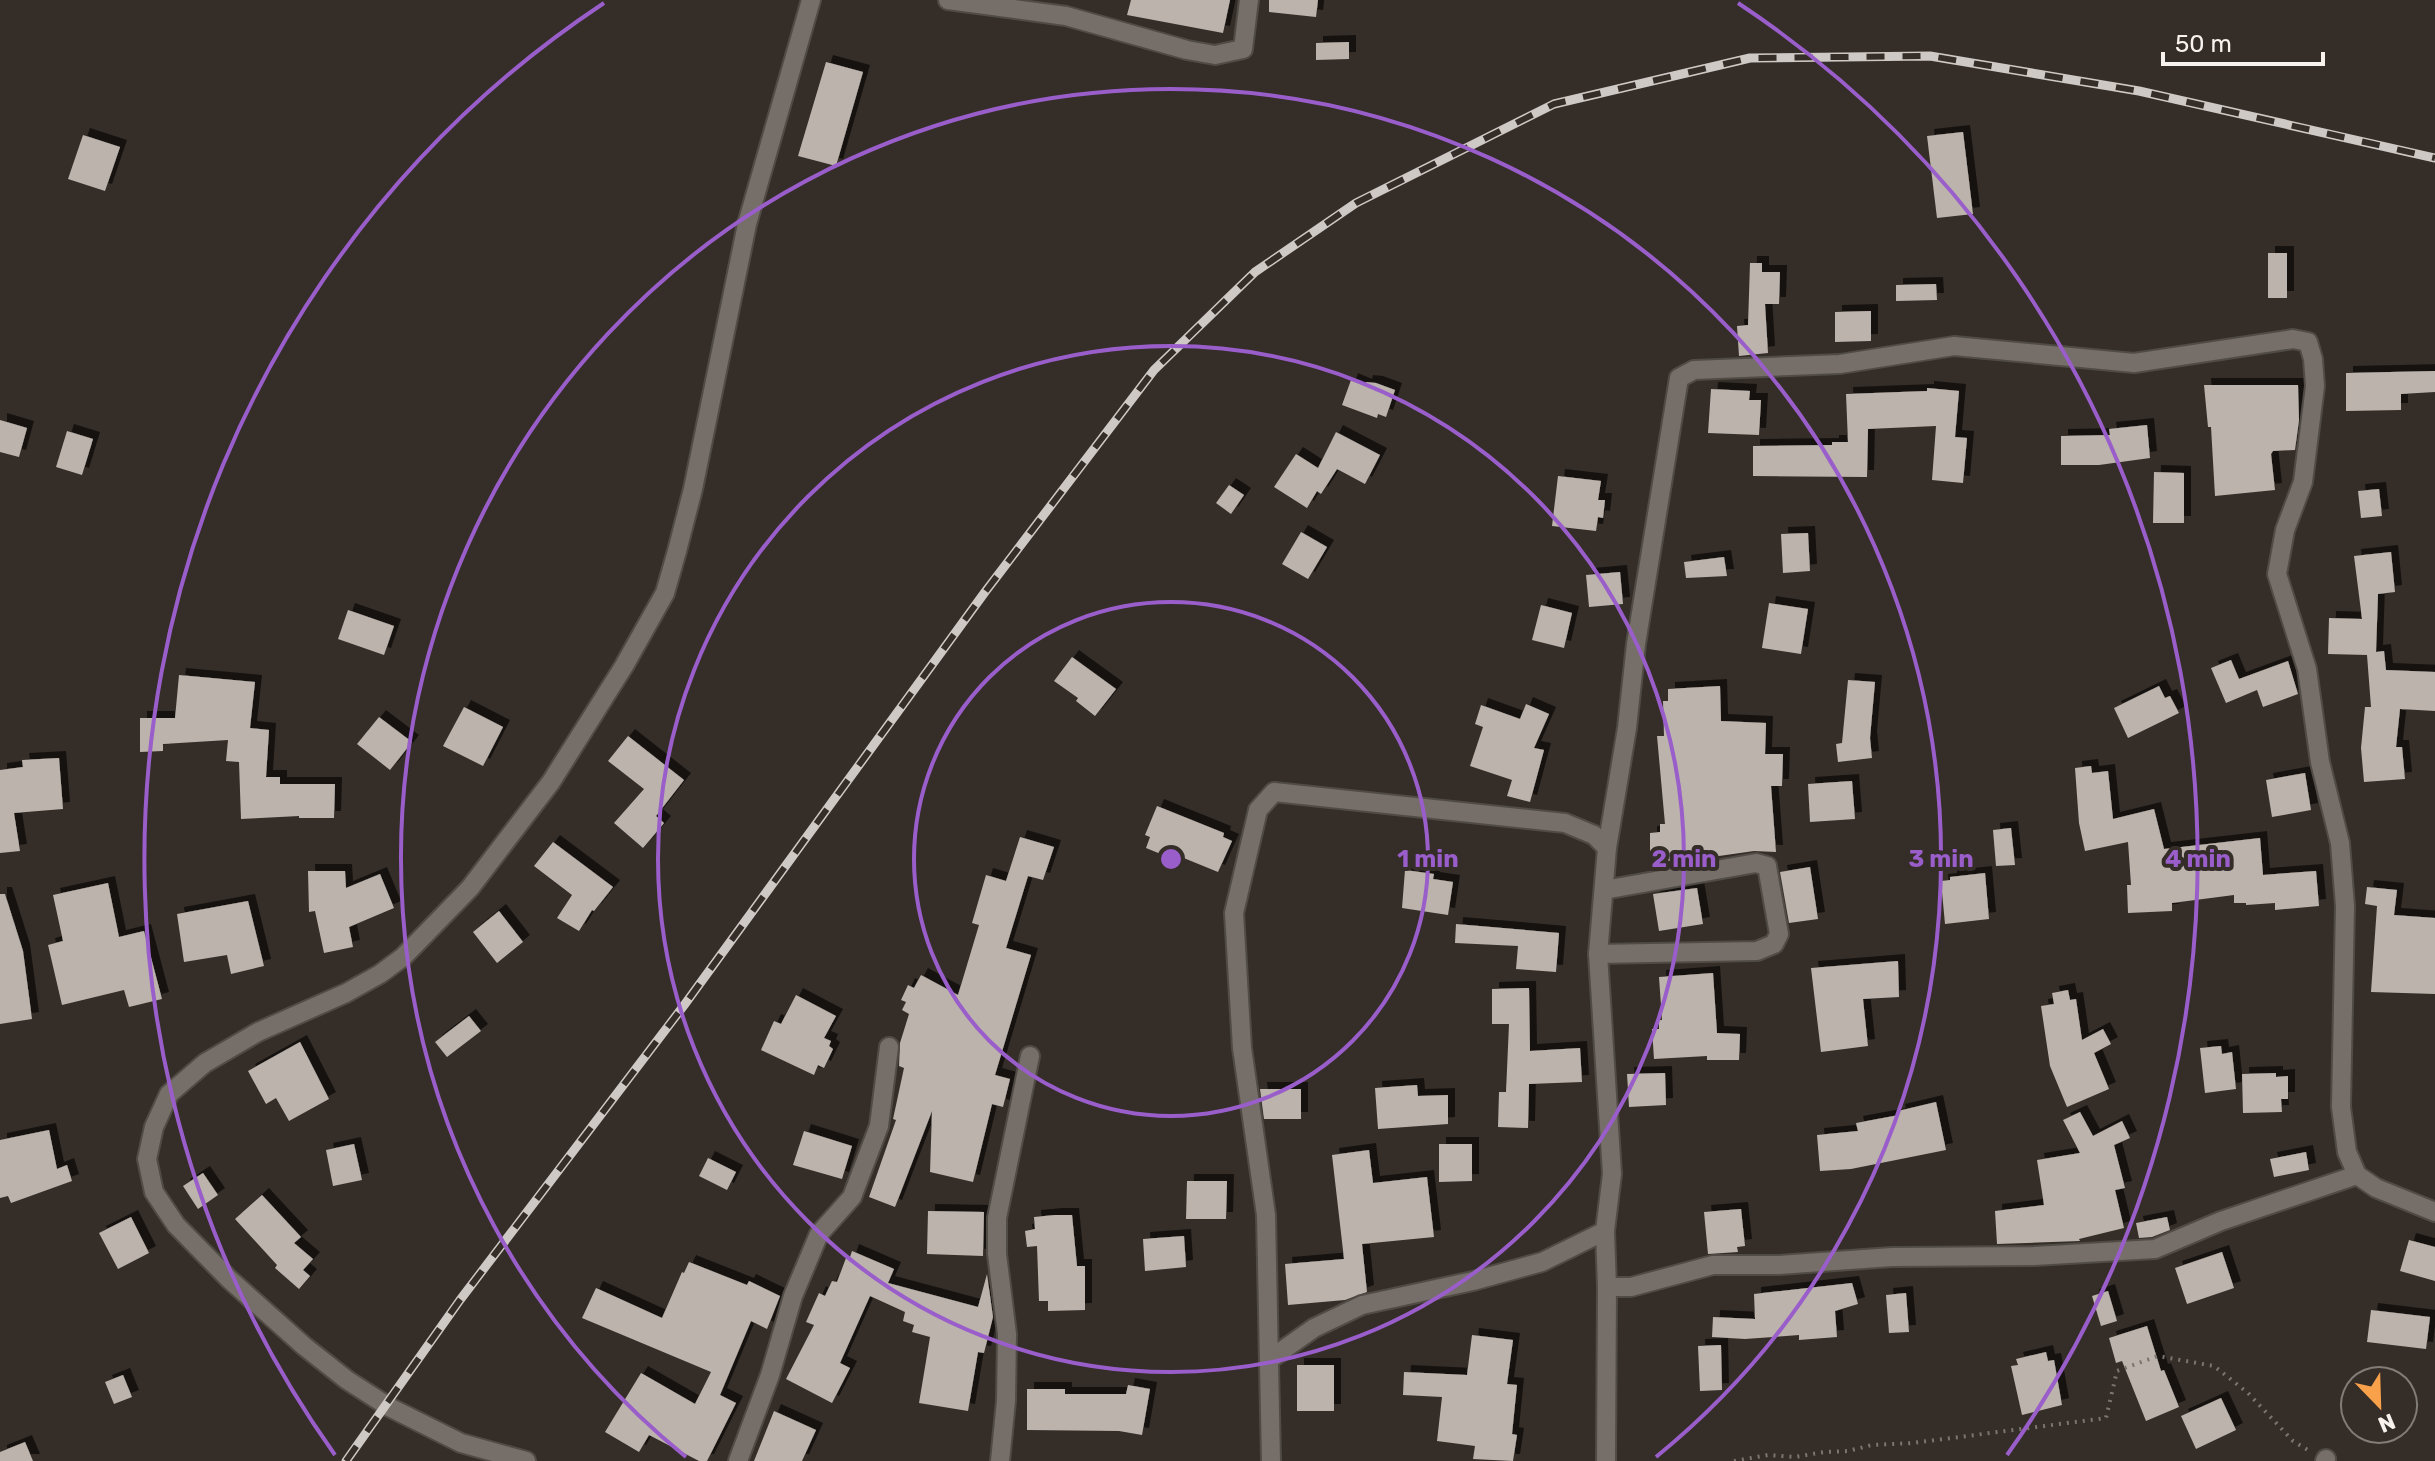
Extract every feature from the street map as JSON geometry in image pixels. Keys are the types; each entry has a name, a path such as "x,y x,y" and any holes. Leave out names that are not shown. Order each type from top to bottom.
{"street":[{"path":"526,1461 461,1443 389,1407 336,1372 229,1279 176,1225 154,1192 147,1159 154,1127 169,1094 205,1063 258,1032 346,993 380,974 426,934 470,888 551,782 624,666 665,593 677,551 693,489 747,224 811,0"},
{"path":"948,0 1066,16 1215,55 1243,49 1249,0"},
{"path":"1606,1461 1605,1231 1612,1174 1598,954 1607,848 1679,378 1694,370 1840,364 1954,346 2134,363 2293,339 2308,342 2315,386 2303,482 2285,530 2277,574 2307,669 2320,762 2340,843 2345,906 2341,1107 2347,1152 2357,1175 2376,1188 2435,1212"},
{"path":"1271,1461 1266,1215 1242,1048 1234,913 1258,810 1274,792 1308,794 1565,823 1594,835 1607,848"},
{"path":"1598,954 1757,951 1774,944 1779,934 1767,866 1756,863 1604,890"},
{"path":"738,1461 770,1375 793,1296 819,1234 852,1197 879,1126 889,1047"},
{"path":"1000,1461 1006,1401 1007,1334 997,1254 997,1218 1030,1056"},
{"path":"1607,1287 1631,1287 1713,1265 1779,1265 1892,1257 2034,1256 2155,1249 2221,1221 2357,1175"},
{"path":"1269,1360 1314,1328 1362,1305 1473,1281 1542,1262 1605,1231"}],"path":[{"path":"1734,1461 1768,1455 1795,1457 1848,1451 1872,1445 1913,1443 2106,1418 2117,1371 2158,1356 2214,1366 2248,1393 2293,1441 2325,1460"}],"building":[{"path":"1131,0 1230,0 1223,33 1127,15"},
{"path":"1269,0 1318,0 1316,17 1269,12"},
{"path":"1349,42 1349,59 1316,60 1316,43"},
{"path":"826,62 863,72 836,166 798,156"},
{"path":"1963,132 1973,214 1937,218 1927,136"},
{"path":"83,135 120,147 105,191 68,179"},
{"path":"2268,253 2287,253 2287,298 2268,298"},
{"path":"1750,263 1762,263 1762,272 1780,272 1779,304 1765,304 1768,353 1739,356 1737,326 1748,325"},
{"path":"1936,284 1937,300 1896,301 1896,285"},
{"path":"1871,311 1871,341 1835,342 1835,312"},
{"path":"2435,371 2435,392 2401,394 2401,410 2346,411 2346,373"},
{"path":"1351,380 1365,386 1366,382 1376,383 1395,390 1386,417 1378,414 1377,418 1342,405"},
{"path":"2204,385 2298,385 2299,420 2295,450 2273,451 2271,454 2275,490 2215,496 2211,427 2208,427"},
{"path":"1927,388 1959,391 1955,437 1967,438 1963,483 1932,480 1936,426 1868,429 1867,477 1753,476 1753,446 1848,442 1846,394 1927,391"},
{"path":"1711,389 1750,391 1749,400 1761,400 1759,435 1708,433"},
{"path":"0,420 27,428 19,457 0,452"},
{"path":"2147,425 2150,458 2099,465 2061,465 2061,436 2110,435 2109,429"},
{"path":"67,431 93,439 82,475 56,467"},
{"path":"1336,432 1380,455 1365,484 1337,469 1321,494 1317,491 1307,508 1274,487 1296,454 1318,468"},
{"path":"2154,472 2184,473 2184,523 2153,523"},
{"path":"1558,476 1601,481 1598,500 1605,500 1603,518 1598,517 1596,531 1552,526"},
{"path":"1229,485 1244,495 1231,514 1216,503"},
{"path":"2379,489 2382,516 2361,518 2358,491"},
{"path":"1301,532 1327,547 1308,579 1282,564"},
{"path":"1808,533 1810,571 1783,573 1781,534"},
{"path":"2391,552 2395,592 2378,594 2376,652 2384,651 2386,670 2435,672 2435,711 2400,709 2396,747 2402,747 2405,779 2364,782 2361,748 2365,707 2371,707 2367,655 2328,654 2329,618 2362,619 2354,556"},
{"path":"1724,557 1727,576 1686,578 1684,562"},
{"path":"1620,572 1623,604 1589,607 1586,575"},
{"path":"1769,603 1808,609 1801,654 1762,648"},
{"path":"1541,605 1572,613 1564,648 1532,640"},
{"path":"348,610 394,626 384,655 338,639"},
{"path":"1072,657 1116,689 1095,716 1076,701 1078,698 1054,681"},
{"path":"2231,660 2239,679 2288,661 2298,694 2263,707 2257,690 2226,703 2211,668"},
{"path":"179,675 255,682 250,728 269,730 266,777 280,777 280,784 335,784 334,818 241,819 239,762 226,761 228,740 163,744 163,751 140,752 140,718 175,718"},
{"path":"1848,680 1875,682 1870,738 1872,758 1838,762 1836,744 1842,743"},
{"path":"1720,686 1721,721 1766,723 1765,754 1783,754 1782,786 1771,786 1776,852 1754,851 1698,861 1663,861 1663,852 1650,852 1650,833 1660,832 1660,824 1665,824 1657,736 1664,736 1663,701 1668,701 1668,689"},
{"path":"2159,686 2165,698 2170,696 2179,713 2128,738 2114,708"},
{"path":"1526,704 1549,714 1534,748 1544,750 1530,802 1507,796 1512,780 1470,766 1483,727 1475,724 1481,705 1520,719"},
{"path":"464,707 503,727 483,766 443,746"},
{"path":"379,717 412,742 390,770 357,744"},
{"path":"628,736 684,780 656,816 664,823 643,848 614,823 644,789 608,761"},
{"path":"59,758 63,809 14,813 20,851 0,853 0,770 23,767 22,760"},
{"path":"2091,766 2092,773 2108,771 2113,819 2154,809 2164,849 2260,838 2263,875 2316,871 2319,906 2275,910 2275,903 2234,903 2234,895 2172,903 2172,911 2128,913 2127,885 2131,885 2128,842 2085,851 2079,823 2075,768"},
{"path":"2305,773 2311,810 2272,817 2266,780"},
{"path":"1852,781 1855,819 1810,822 1808,784"},
{"path":"1157,806 1224,833 1223,837 1232,841 1218,872 1169,852 1168,857 1146,848 1150,837 1145,835"},
{"path":"2011,828 2015,865 1996,866 1993,830"},
{"path":"1020,837 1054,847 1043,880 1028,876 1006,948 1031,955 995,1075 1010,1079 1003,1107 992,1104 973,1182 930,1172 932,1111 895,1207 869,1197 896,1120 893,1119 904,1068 899,1066 900,1043 909,1014 902,1010 906,1002 901,1000 908,985 914,988 921,975 958,995 979,925 972,923 986,875 1006,881"},
{"path":"553,842 613,887 592,910 579,931 557,918 572,895 534,866"},
{"path":"1810,867 1818,919 1789,923 1780,872"},
{"path":"1405,870 1434,874 1433,879 1453,882 1448,915 1402,908"},
{"path":"308,871 345,871 346,888 380,874 394,908 349,927 353,947 324,953 315,911 309,912"},
{"path":"1985,873 1989,919 1945,924 1941,881"},
{"path":"108,883 119,937 144,931 162,999 129,1007 124,990 62,1005 48,945 63,941 53,895"},
{"path":"2367,887 2397,890 2394,915 2435,918 2435,994 2371,992 2377,906 2365,904"},
{"path":"1697,888 1703,924 1659,931 1653,894"},
{"path":"0,894 5,894 23,951 32,1019 0,1024"},
{"path":"248,901 264,966 231,974 227,955 184,962 177,914"},
{"path":"499,911 523,942 497,963 473,932"},
{"path":"1456,924 1559,933 1556,972 1516,969 1518,946 1455,943"},
{"path":"1898,961 1899,997 1863,999 1868,1046 1821,1052 1811,968"},
{"path":"1713,973 1717,1033 1740,1034 1739,1060 1707,1060 1707,1056 1654,1059 1652,1029 1659,1029 1659,1020 1662,1020 1659,977"},
{"path":"1529,988 1530,1051 1580,1048 1582,1082 1529,1084 1528,1128 1498,1127 1499,1092 1506,1092 1509,1024 1492,1024 1492,989"},
{"path":"2068,990 2070,1000 2076,999 2082,1040 2103,1029 2111,1044 2094,1053 2109,1089 2067,1107 2050,1066 2041,1006 2054,1004 2052,993"},
{"path":"796,995 836,1016 824,1038 831,1041 829,1046 833,1049 824,1068 818,1065 814,1075 761,1050 774,1021 781,1024"},
{"path":"469,1016 481,1031 447,1057 435,1042"},
{"path":"300,1042 329,1099 289,1121 276,1098 266,1104 248,1071"},
{"path":"2221,1046 2222,1054 2232,1052 2236,1089 2205,1093 2200,1048"},
{"path":"1665,1073 1666,1105 1629,1107 1627,1074"},
{"path":"2276,1073 2276,1077 2288,1076 2288,1099 2281,1099 2282,1112 2243,1113 2242,1074"},
{"path":"1417,1085 1418,1096 1448,1095 1448,1124 1378,1129 1375,1088"},
{"path":"1260,1089 1301,1089 1301,1119 1264,1119"},
{"path":"1936,1102 1946,1150 1851,1169 1820,1171 1817,1135 1858,1131 1856,1123 1899,1115 1898,1111"},
{"path":"2080,1112 2093,1136 2122,1121 2130,1138 2114,1145 2125,1188 2115,1190 2124,1228 2080,1241 1997,1244 1995,1211 2044,1205 2037,1160 2080,1153 2063,1120"},
{"path":"49,1130 57,1169 67,1165 72,1181 11,1203 8,1196 0,1198 0,1140"},
{"path":"804,1131 852,1146 842,1179 793,1165"},
{"path":"354,1144 362,1180 333,1186 326,1150"},
{"path":"1439,1144 1472,1144 1472,1181 1439,1182"},
{"path":"1369,1150 1373,1183 1427,1177 1434,1237 1362,1244 1367,1292 1345,1300 1288,1305 1285,1264 1344,1259 1332,1155"},
{"path":"2306,1152 2309,1170 2274,1177 2270,1159"},
{"path":"708,1158 736,1172 727,1190 699,1176"},
{"path":"203,1173 218,1195 198,1209 183,1186"},
{"path":"1187,1181 1227,1181 1226,1219 1186,1219"},
{"path":"262,1195 301,1237 294,1243 313,1259 303,1270 310,1276 299,1289 275,1268 277,1265 235,1219"},
{"path":"1741,1209 1745,1246 1737,1247 1738,1252 1708,1254 1704,1212"},
{"path":"928,1211 984,1212 983,1256 927,1254"},
{"path":"1072,1215 1077,1266 1085,1266 1085,1310 1048,1311 1048,1301 1039,1301 1037,1246 1027,1247 1025,1231 1035,1229 1034,1217"},
{"path":"131,1217 149,1253 118,1269 99,1233"},
{"path":"2167,1217 2170,1230 2139,1238 2136,1223"},
{"path":"1184,1236 1186,1267 1145,1271 1143,1239"},
{"path":"2409,1240 2435,1247 2435,1281 2400,1271"},
{"path":"852,1251 894,1269 888,1283 978,1307 987,1274 993,1317 984,1353 978,1352 968,1411 919,1403 930,1337 912,1332 914,1325 903,1321 905,1312 870,1296 840,1363 850,1368 832,1403 786,1379 814,1325 806,1322 819,1293 825,1296 832,1281 837,1282"},
{"path":"2222,1252 2234,1288 2187,1304 2175,1268"},
{"path":"689,1262 747,1285 749,1281 780,1296 767,1329 751,1321 720,1395 736,1403 707,1461 699,1461 649,1435 639,1452 605,1432 641,1373 695,1404 711,1372 582,1318 596,1288 662,1318"},
{"path":"1852,1283 1858,1304 1835,1311 1837,1337 1799,1340 1799,1335 1745,1339 1712,1337 1713,1317 1755,1319 1754,1294"},
{"path":"2108,1291 2117,1321 2101,1326 2092,1296"},
{"path":"1906,1293 1909,1332 1889,1333 1886,1295"},
{"path":"2371,1310 2430,1317 2426,1349 2367,1342"},
{"path":"2147,1326 2161,1371 2164,1370 2179,1407 2146,1421 2122,1361 2116,1363 2109,1338"},
{"path":"1472,1335 1513,1340 1507,1384 1517,1385 1512,1434 1517,1435 1513,1461 1473,1459 1475,1446 1437,1441 1442,1397 1403,1395 1404,1372 1467,1375"},
{"path":"1721,1345 1722,1390 1700,1391 1698,1346"},
{"path":"2046,1352 2048,1361 2054,1360 2062,1405 2022,1415 2011,1366 2018,1365 2016,1359"},
{"path":"1297,1365 1334,1365 1334,1411 1297,1411"},
{"path":"123,1375 132,1397 114,1404 105,1382"},
{"path":"1128,1385 1150,1389 1142,1435 1119,1431 1027,1430 1027,1389 1065,1389 1065,1394 1126,1394"},
{"path":"2221,1398 2236,1430 2196,1449 2181,1416"},
{"path":"774,1411 816,1430 802,1461 754,1461"},
{"path":"25,1442 33,1461 0,1461 0,1452"}],"railway":[{"path":"346,1461 460,1300 685,1004 985,592 1154,370 1255,272 1356,203 1554,104 1750,58 1930,56 2139,91 2435,158"}]}
